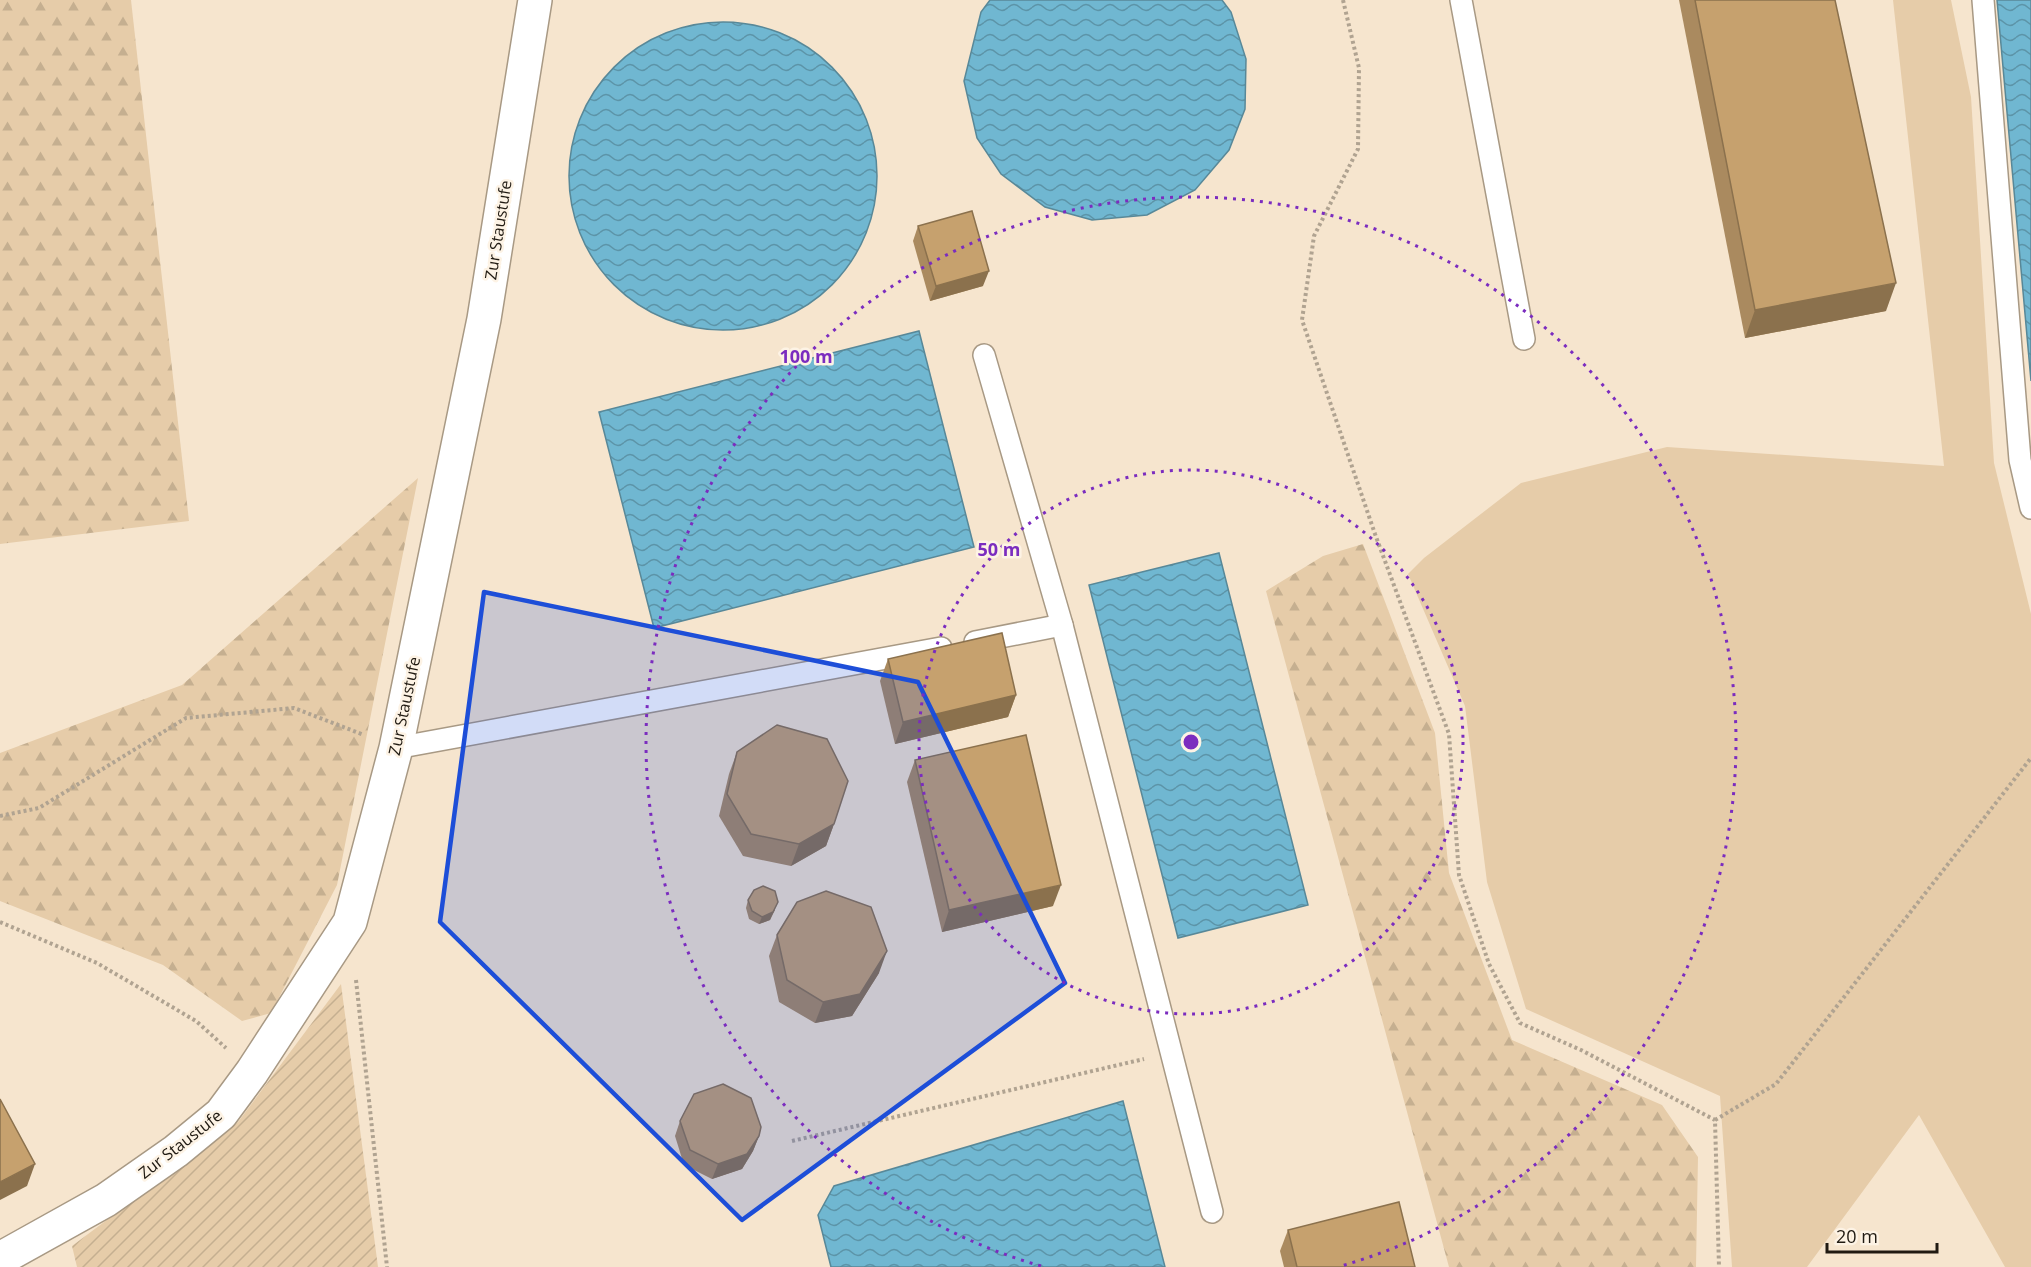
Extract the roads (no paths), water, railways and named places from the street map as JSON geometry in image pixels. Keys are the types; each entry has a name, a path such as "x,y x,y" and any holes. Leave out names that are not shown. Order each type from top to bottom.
{"street":[{"name":"Zur Staustufe","path":"0,1259 106,1200 176,1150 221,1114 252,1072 350,922 396,748 484,319 535,0"}],"lane":[{"path":"1461,0 1524,339"},
{"path":"1983,0 2020,460 2031,508"},
{"path":"984,355 1062,625 1212,1212"},
{"path":"396,748 457,739 1062,625"}],"water":[{"path":"990,0 1222,0 1231,12 1246,59 1245,109 1229,150 1195,190 1147,215 1092,220 1045,207 1001,174 977,138 964,81 981,12"},
{"path":"1997,0 2031,0 2031,381"},
{"path":"723,22 753,25 782,34 808,48 832,67 851,91 865,117 874,146 877,176 874,206 865,235 851,261 832,285 808,304 782,318 753,327 723,330 693,327 664,318 638,304 614,285 595,261 581,235 572,206 569,176 572,146 581,117 595,91 614,67 638,48 664,34 693,25"},
{"path":"919,331 974,547 654,628 599,412"},
{"path":"1219,553 1308,905 1178,938 1089,585"},
{"path":"1123,1101 1165,1267 831,1267 818,1215 834,1186"}]}
